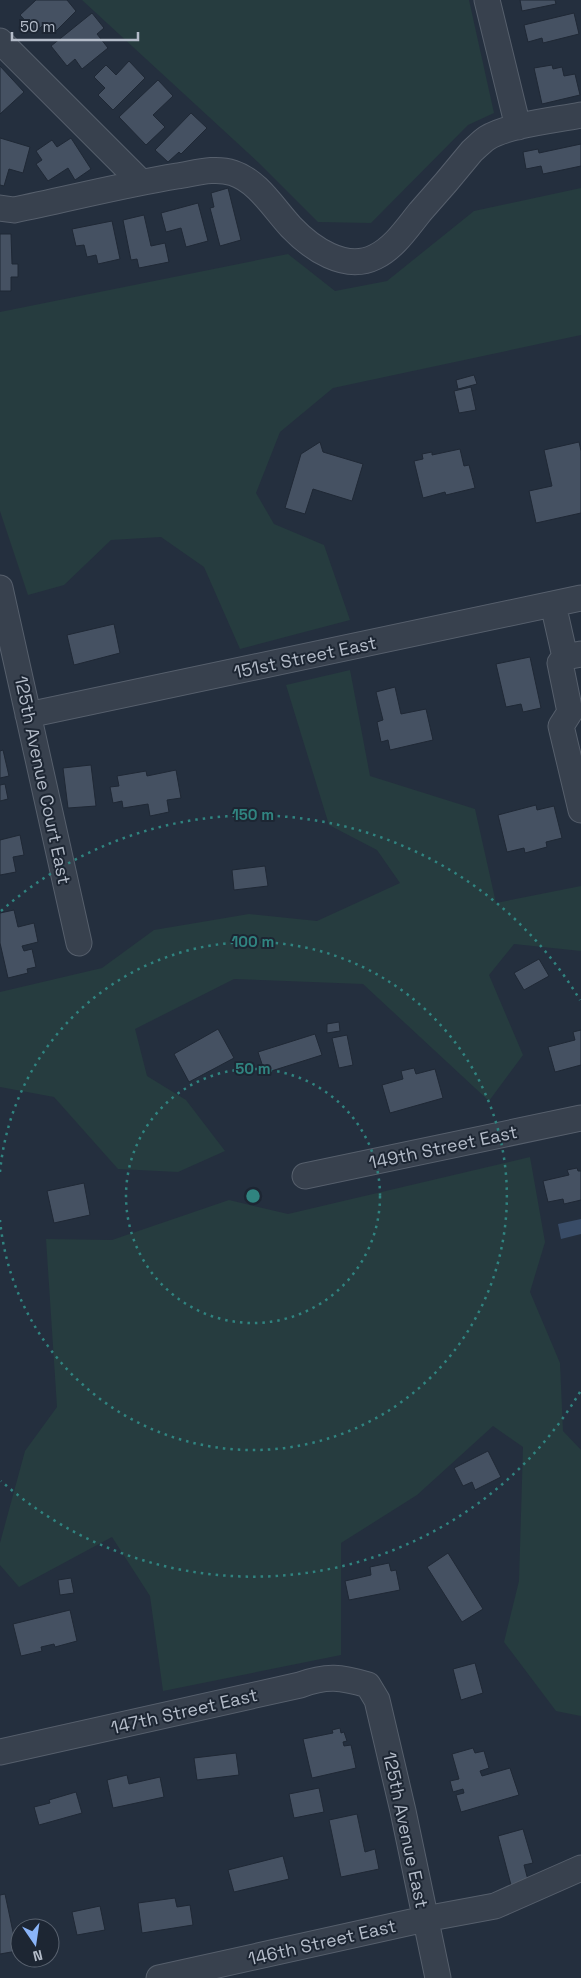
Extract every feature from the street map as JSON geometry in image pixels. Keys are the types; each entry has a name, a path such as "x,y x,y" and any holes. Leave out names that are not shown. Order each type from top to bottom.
{"street":[{"path":"487,0 518,128"},
{"path":"0,41 141,182"},
{"path":"0,208 14,210 141,182 215,170 234,173 247,180 267,199 292,228 315,247 334,258 347,262 363,260 375,257 396,241 472,151 486,138 518,128 581,115"},
{"name":"125th Avenue Court East","path":"0,588 79,943"},
{"name":"151st Street East","path":"28,715 581,598"},
{"path":"553,604 573,655 560,663 576,710 561,726 581,810"},
{"name":"149th Street East","path":"305,1176 581,1118"},
{"name":"147th Street East","path":"0,1752 321,1678 342,1678 368,1685"},
{"name":"125th Avenue East","path":"368,1685 377,1700 403,1811 438,1978"},
{"name":"146th Street East","path":"159,1978 426,1919 495,1906 581,1868"}],"green space":[{"path":"82,0 469,0 494,113 468,125 371,223 318,222 260,164"},
{"path":"581,188 581,335 333,388 280,432 256,493 274,524 324,545 350,620 240,649 204,567 161,537 111,540 64,585 28,595 0,511 0,312 288,254 335,291 387,281 474,211"},
{"path":"350,670 370,776 475,809 496,903 581,886 581,951 514,944 489,975 523,1055 489,1101 363,984 234,979 135,1029 147,1076 186,1100 225,1151 178,1172 118,1169 54,1097 0,1087 0,992 102,968 154,930 249,914 317,921 400,883 377,850 329,825 286,685"},
{"path":"530,1157 545,1242 530,1292 560,1363 563,1431 581,1450 581,1716 556,1711 504,1642 519,1581 523,1447 493,1426 417,1495 341,1543 341,1655 163,1691 150,1596 112,1537 19,1587 0,1565 0,1543 25,1451 57,1407 46,1239 112,1240 229,1200 288,1214"}],"water":[{"path":"581,1219 581,1234 561,1239 558,1224"}],"building":[{"path":"36,0 67,0 76,11 54,33 45,23 36,32 20,15"},
{"path":"520,0 555,0 556,4 522,11"},
{"path":"92,13 104,28 97,34 108,48 82,69 75,59 67,66 51,46"},
{"path":"574,13 579,34 543,43 542,38 528,42 524,25"},
{"path":"129,61 145,78 113,110 98,95 105,88 94,77 106,65 116,75"},
{"path":"552,65 553,69 562,67 564,76 575,74 580,95 542,104 534,68"},
{"path":"0,66 24,92 0,114"},
{"path":"158,80 173,96 153,115 165,127 146,145 119,117"},
{"path":"191,113 207,128 181,154 179,152 168,162 155,150"},
{"path":"0,138 30,147 23,173 9,169 4,186 0,185"},
{"path":"71,138 91,169 75,180 68,168 48,181 36,164 42,160 36,151 52,140 57,147"},
{"path":"581,144 581,166 543,174 541,166 526,169 523,152 538,149 539,153"},
{"path":"228,188 241,240 220,246 210,208 214,207 211,193"},
{"path":"198,203 208,241 186,247 181,228 166,232 161,213"},
{"path":"144,215 151,246 165,243 169,262 139,268 137,259 131,260 123,220"},
{"path":"112,221 120,259 98,264 96,255 87,257 84,245 76,246 72,229"},
{"path":"0,234 11,234 12,264 18,264 18,277 11,277 11,291 0,291"},
{"path":"474,375 477,384 458,389 456,380"},
{"path":"471,387 476,410 459,413 454,391"},
{"path":"320,442 323,452 363,464 352,501 313,489 305,514 285,508 301,454"},
{"path":"579,442 581,451 581,513 536,523 529,491 552,486 544,450"},
{"path":"460,449 464,466 469,465 475,488 446,495 445,492 423,498 414,461 423,459 422,454 432,452 432,455"},
{"path":"114,624 120,653 74,665 67,635"},
{"path":"530,657 541,708 523,712 521,704 506,707 496,664"},
{"path":"395,687 401,714 426,709 433,740 390,750 388,740 381,742 377,722 383,720 376,692"},
{"path":"3,750 9,776 0,778 0,751"},
{"path":"91,765 96,806 68,808 63,768"},
{"path":"176,770 181,798 167,800 169,812 150,816 148,804 123,808 122,801 113,803 110,787 119,786 117,776 146,771 147,776"},
{"path":"5,784 8,799 0,801 0,785"},
{"path":"536,805 537,810 554,806 562,838 546,842 547,847 525,853 524,848 507,852 498,815"},
{"path":"20,835 24,855 13,857 16,872 0,875 0,840"},
{"path":"265,866 268,886 234,890 232,870"},
{"path":"14,910 18,927 34,923 38,942 22,946 24,951 32,949 36,967 27,969 28,973 8,978 0,943 0,913"},
{"path":"539,959 549,976 524,990 514,973"},
{"path":"339,1022 340,1031 327,1033 327,1024"},
{"path":"218,1029 234,1058 189,1082 174,1054"},
{"path":"581,1030 581,1065 555,1072 548,1047 575,1040 573,1032"},
{"path":"315,1034 322,1055 265,1073 258,1052"},
{"path":"347,1035 353,1065 339,1068 332,1038"},
{"path":"414,1068 416,1074 435,1069 443,1098 390,1113 382,1085 403,1079 401,1071"},
{"path":"577,1168 578,1171 581,1171 581,1200 564,1204 563,1199 548,1202 543,1181 569,1175 567,1170"},
{"path":"84,1183 90,1215 54,1223 47,1191"},
{"path":"488,1451 501,1477 475,1490 472,1482 463,1486 454,1468"},
{"path":"448,1553 483,1609 462,1622 427,1567"},
{"path":"389,1563 391,1571 396,1570 400,1590 349,1600 345,1581 371,1575 370,1567"},
{"path":"71,1578 74,1593 60,1595 58,1580"},
{"path":"70,1610 77,1641 55,1647 54,1644 41,1647 42,1651 21,1656 13,1624"},
{"path":"475,1663 483,1693 461,1700 453,1669"},
{"path":"340,1728 341,1733 344,1732 347,1741 343,1742 344,1746 351,1745 356,1768 312,1778 303,1739 333,1733 332,1730"},
{"path":"473,1748 475,1753 484,1751 489,1768 480,1771 482,1776 510,1768 519,1795 461,1812 456,1795 464,1793 463,1789 453,1792 450,1781 459,1779 452,1754"},
{"path":"236,1753 239,1775 197,1780 194,1758"},
{"path":"127,1775 129,1784 160,1777 164,1797 113,1808 107,1780"},
{"path":"319,1788 324,1812 294,1818 289,1794"},
{"path":"76,1792 82,1813 39,1825 34,1807 50,1803 49,1800"},
{"path":"357,1814 365,1852 375,1849 379,1869 341,1877 329,1820"},
{"path":"523,1829 533,1863 524,1865 528,1880 511,1885 498,1836"},
{"path":"283,1856 289,1879 234,1892 228,1870"},
{"path":"5,1894 10,1918 10,1952 0,1954 0,1895"},
{"path":"175,1898 177,1907 190,1905 193,1925 142,1933 138,1903"},
{"path":"100,1906 105,1930 77,1935 72,1912"}]}
